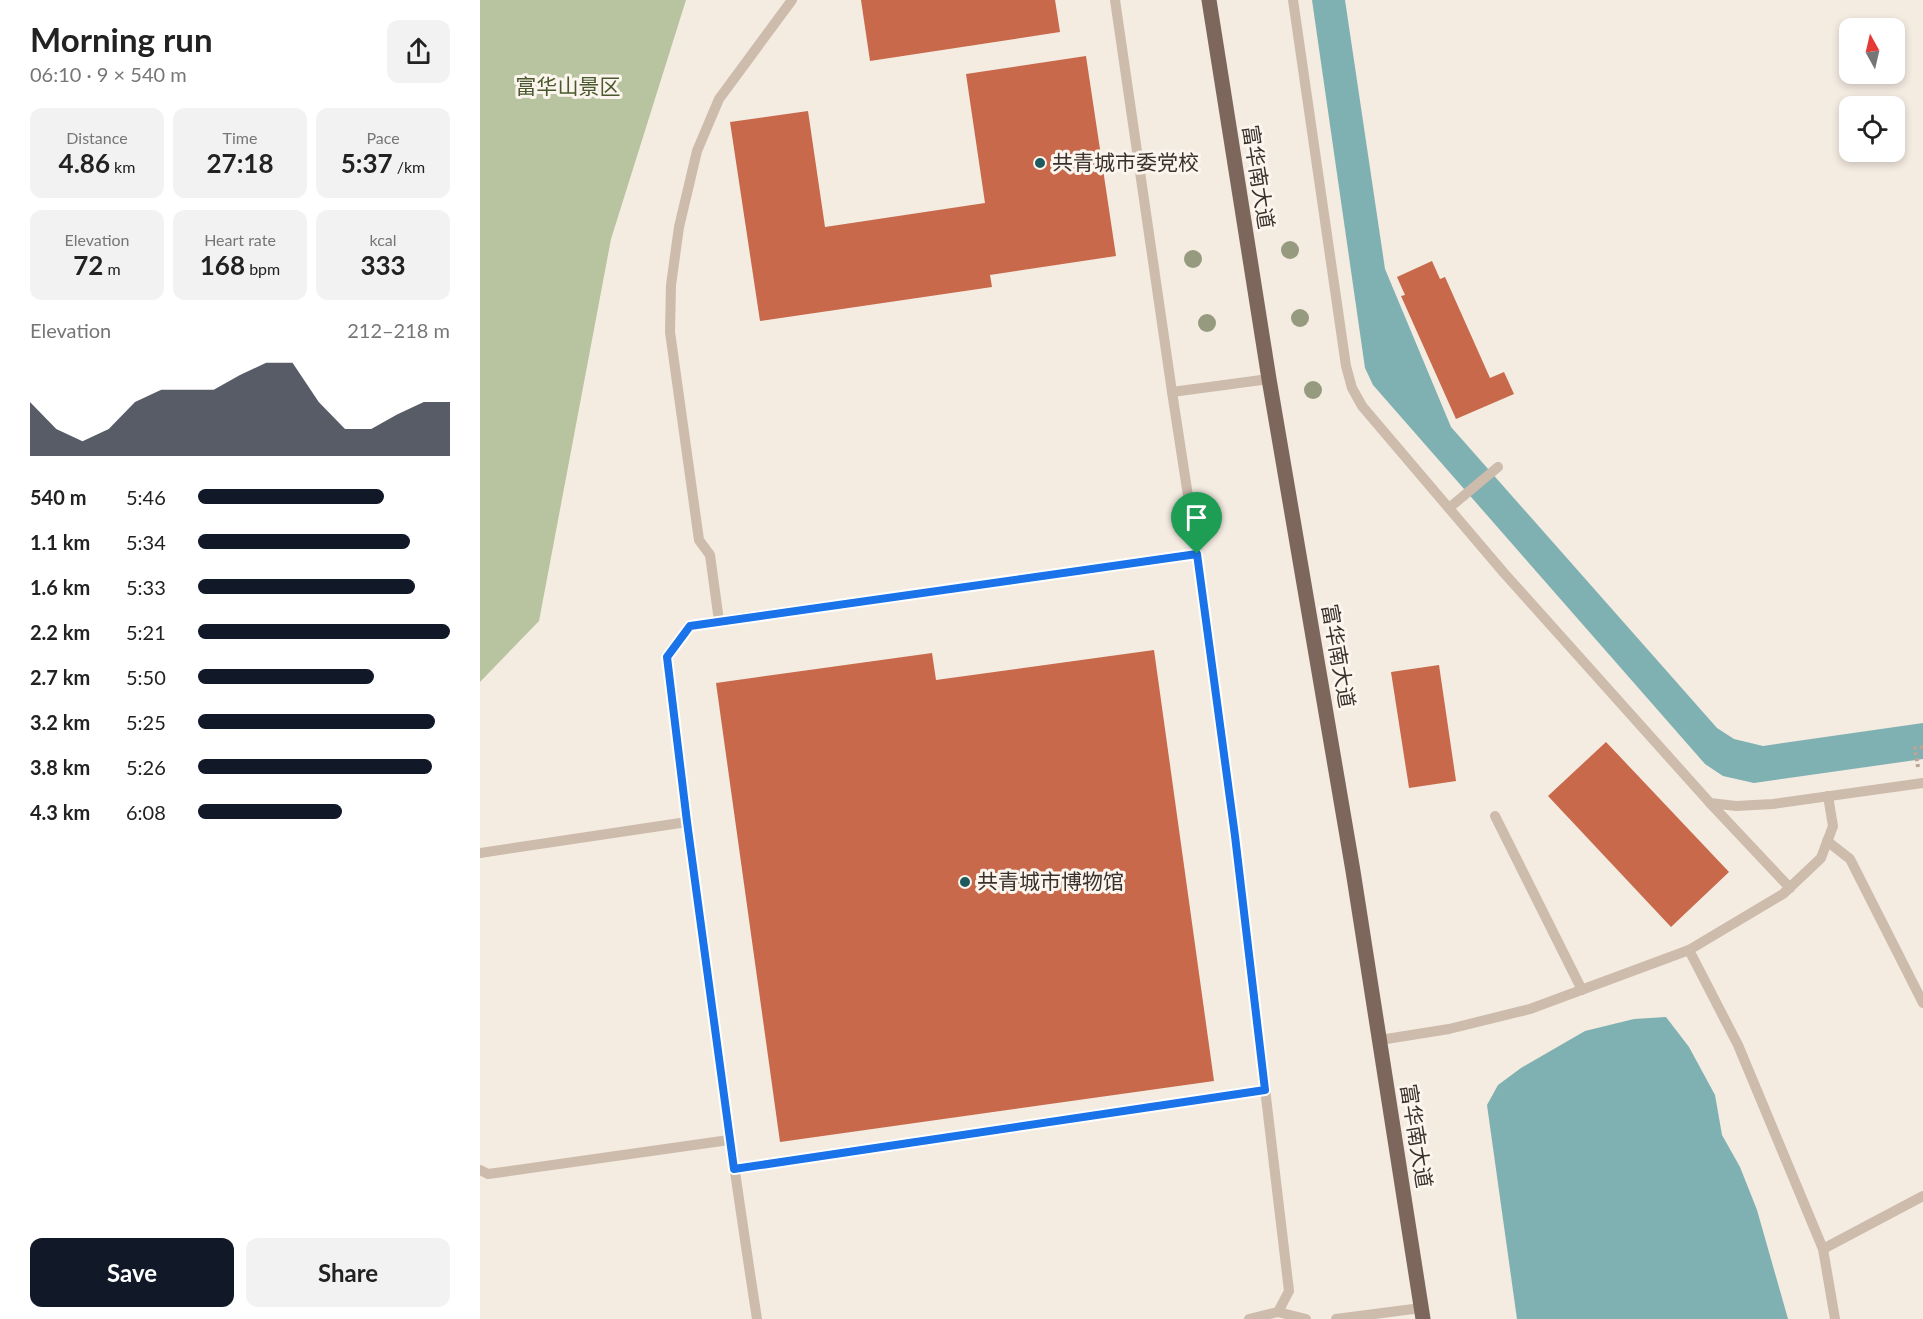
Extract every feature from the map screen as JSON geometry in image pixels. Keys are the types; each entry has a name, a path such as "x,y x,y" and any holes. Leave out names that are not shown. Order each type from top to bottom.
{"main road":[{"name":"富华南大道","path":"1209,0 1269,379 1352,859 1422,1313"}],"lane":[{"path":"719,621 710,555 699,540 697,528 670,332 671,285 678,227 697,151 719,99 792,0"},
{"path":"1115,0 1197,554 1235,836 1290,1291 1278,1312"},
{"path":"1293,0 1346,366 1352,388 1362,406 1504,573 1710,803 1790,888"},
{"path":"1172,393 1269,379"},
{"path":"1449,508 1498,467"},
{"path":"758,1319 729,1140 667,657 690,626 1197,554"},
{"path":"1710,803 1736,806 1773,804 1921,783"},
{"path":"1380,1040 1449,1029 1530,1009 1689,950 1783,894 1821,858 1833,826 1828,796"},
{"path":"1495,816 1582,990"},
{"path":"480,853 687,822"},
{"path":"1827,841 1850,859 1923,1003"},
{"path":"1689,950 1738,1045 1823,1249 1835,1319"},
{"path":"734,1169 1265,1090"},
{"path":"480,1170 488,1174 729,1140"},
{"path":"1823,1249 1923,1196"},
{"path":"1249,1319 1278,1312 1306,1319"},
{"path":"1336,1319 1422,1313"}],"path":[{"path":"1921,783 1915,748 1923,747"}],"green space":[{"name":"富华山景区","path":"480,0 686,0 611,239 539,621 480,682"}],"water":[{"path":"1312,0 1345,0 1385,269 1451,427 1717,728 1734,739 1763,746 1923,723 1923,759 1754,783 1723,776 1705,764 1373,385 1365,368"},
{"path":"1666,1017 1689,1047 1715,1095 1722,1135 1740,1167 1757,1210 1788,1319 1517,1319 1487,1105 1498,1085 1521,1068 1585,1031 1634,1019"}],"building":[{"path":"861,0 1055,0 1060,32 870,61"},
{"name":"共青城市委党校","path":"1086,56 1116,256 990,275 992,287 760,321 730,122 808,111 825,227 985,203 966,74"},
{"path":"1432,261 1440,279 1445,277 1490,378 1504,372 1514,394 1456,419 1401,296 1405,295 1397,277"},
{"name":"共青城市博物馆","path":"1154,650 1214,1081 780,1142 716,683 932,653 936,680"},
{"path":"1439,665 1456,781 1409,788 1391,672"},
{"path":"1606,742 1729,872 1671,927 1548,796"}],"place":[{"name":"共青城市委党校","path":"1040,163"},
{"name":"共青城市博物馆","path":"965,882"}],"route":[{"path":"1197,554 1235,836 1265,1090 734,1169 667,657 690,626 1197,554"}]}
